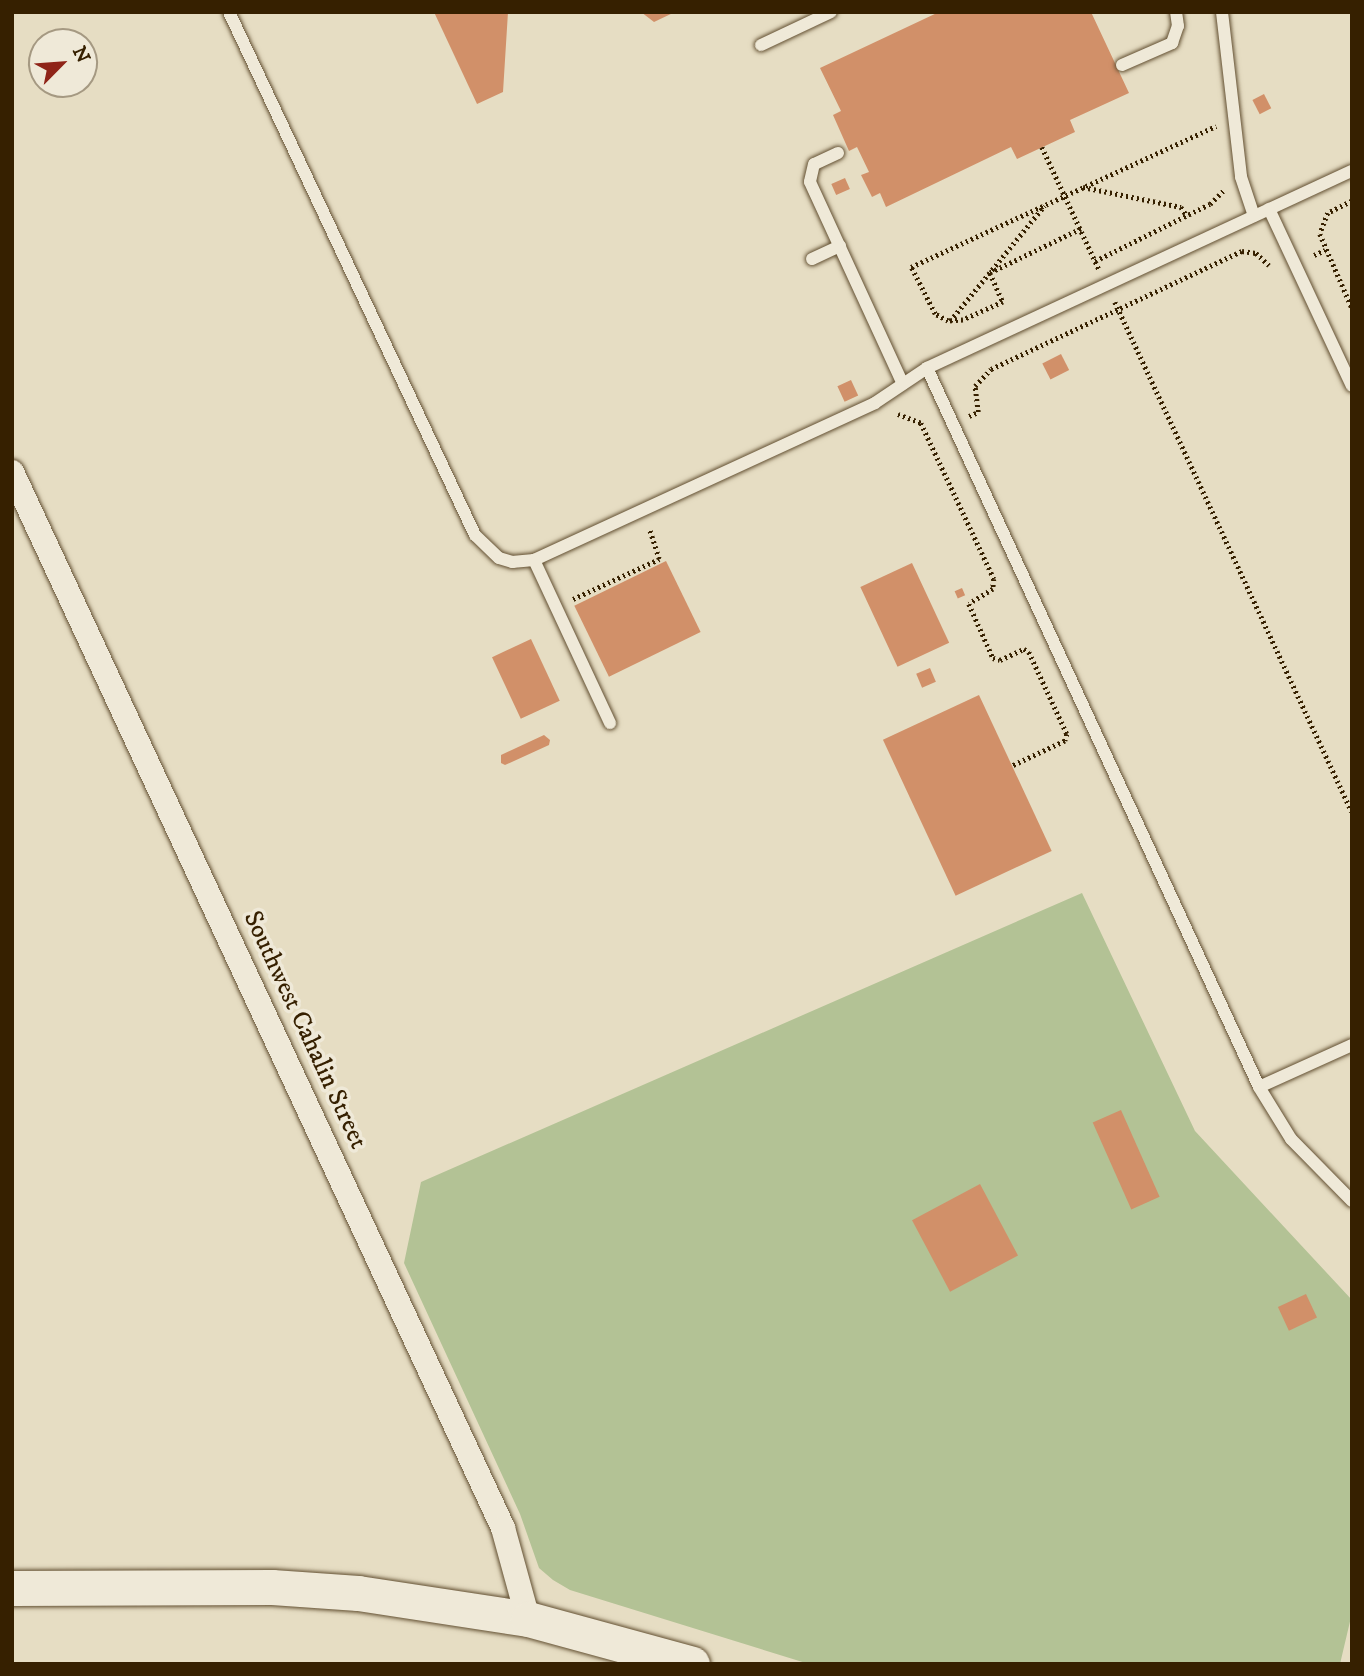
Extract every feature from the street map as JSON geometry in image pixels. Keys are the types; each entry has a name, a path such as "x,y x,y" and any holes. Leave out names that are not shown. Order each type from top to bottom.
{"main road":[{"path":"12,1588 272,1587 429,1602 528,1619 692,1664"}],"street":[{"name":"Southwest Cahalin Street","path":"12,472 503,1528 528,1619"}],"lane":[{"path":"229,12 475,535 499,558 524,563 875,403 927,368 1352,171"},
{"path":"761,45 831,12"},
{"path":"1122,65 1172,43 1178,26 1176,12"},
{"path":"1222,12 1241,177 1254,216"},
{"path":"838,153 814,164 809,175 903,384"},
{"path":"1269,209 1352,386"},
{"path":"812,259 840,246"},
{"path":"927,368 1259,1087 1291,1139 1352,1201"},
{"path":"534,560 610,723"},
{"path":"1259,1087 1352,1045"}],"path":[{"path":"1215,114 1219,138"},
{"path":"950,321 931,309 911,267 1217,126"},
{"path":"1042,147 1352,812"},
{"path":"1095,261 1217,200 1225,186"},
{"path":"1081,187 1181,207 1187,216"},
{"path":"1352,201 1325,218 1320,234 1352,307"},
{"path":"950,321 1046,203"},
{"path":"990,273 1081,229"},
{"path":"928,435 978,412 975,386 985,372 1242,251 1263,257 1275,274 1325,250"},
{"path":"950,321 1003,302 990,273"},
{"path":"893,414 913,417 928,435 995,583 969,604 993,658 1000,660 1024,649 1029,652 1068,737 1012,766"},
{"path":"572,600 659,559 649,536 654,525"}],"green space":[{"path":"1082,893 1195,1131 1352,1300 1352,1613 1340,1664 809,1664 570,1590 553,1580 539,1568 520,1514 404,1263 421,1182"}],"building":[{"path":"434,12 508,12 503,92 477,104"},
{"path":"641,12 675,12 654,22"},
{"path":"939,12 1091,12 1129,93 1070,120 1075,132 1017,159 1011,147 886,207 880,193 872,197 861,175 869,172 857,147 849,151 833,115 841,111 820,68"},
{"path":"1264,94 1271,108 1260,114 1252,100"},
{"path":"845,178 850,189 836,195 831,184"},
{"path":"1061,354 1069,370 1050,380 1042,364"},
{"path":"851,380 858,395 845,402 837,386"},
{"path":"666,561 701,632 609,677 574,606"},
{"path":"912,563 949,643 898,667 860,587"},
{"path":"962,588 965,595 958,598 955,591"},
{"path":"531,639 560,701 521,719 492,657"},
{"path":"930,668 936,682 922,688 916,674"},
{"path":"979,695 1052,851 956,896 883,740"},
{"path":"544,735 550,740 549,745 505,765 501,763 501,755"},
{"path":"1121,1110 1160,1197 1131,1209 1093,1123"},
{"path":"980,1184 1018,1256 950,1292 912,1220"},
{"path":"1306,1294 1317,1318 1289,1331 1278,1307"}]}
